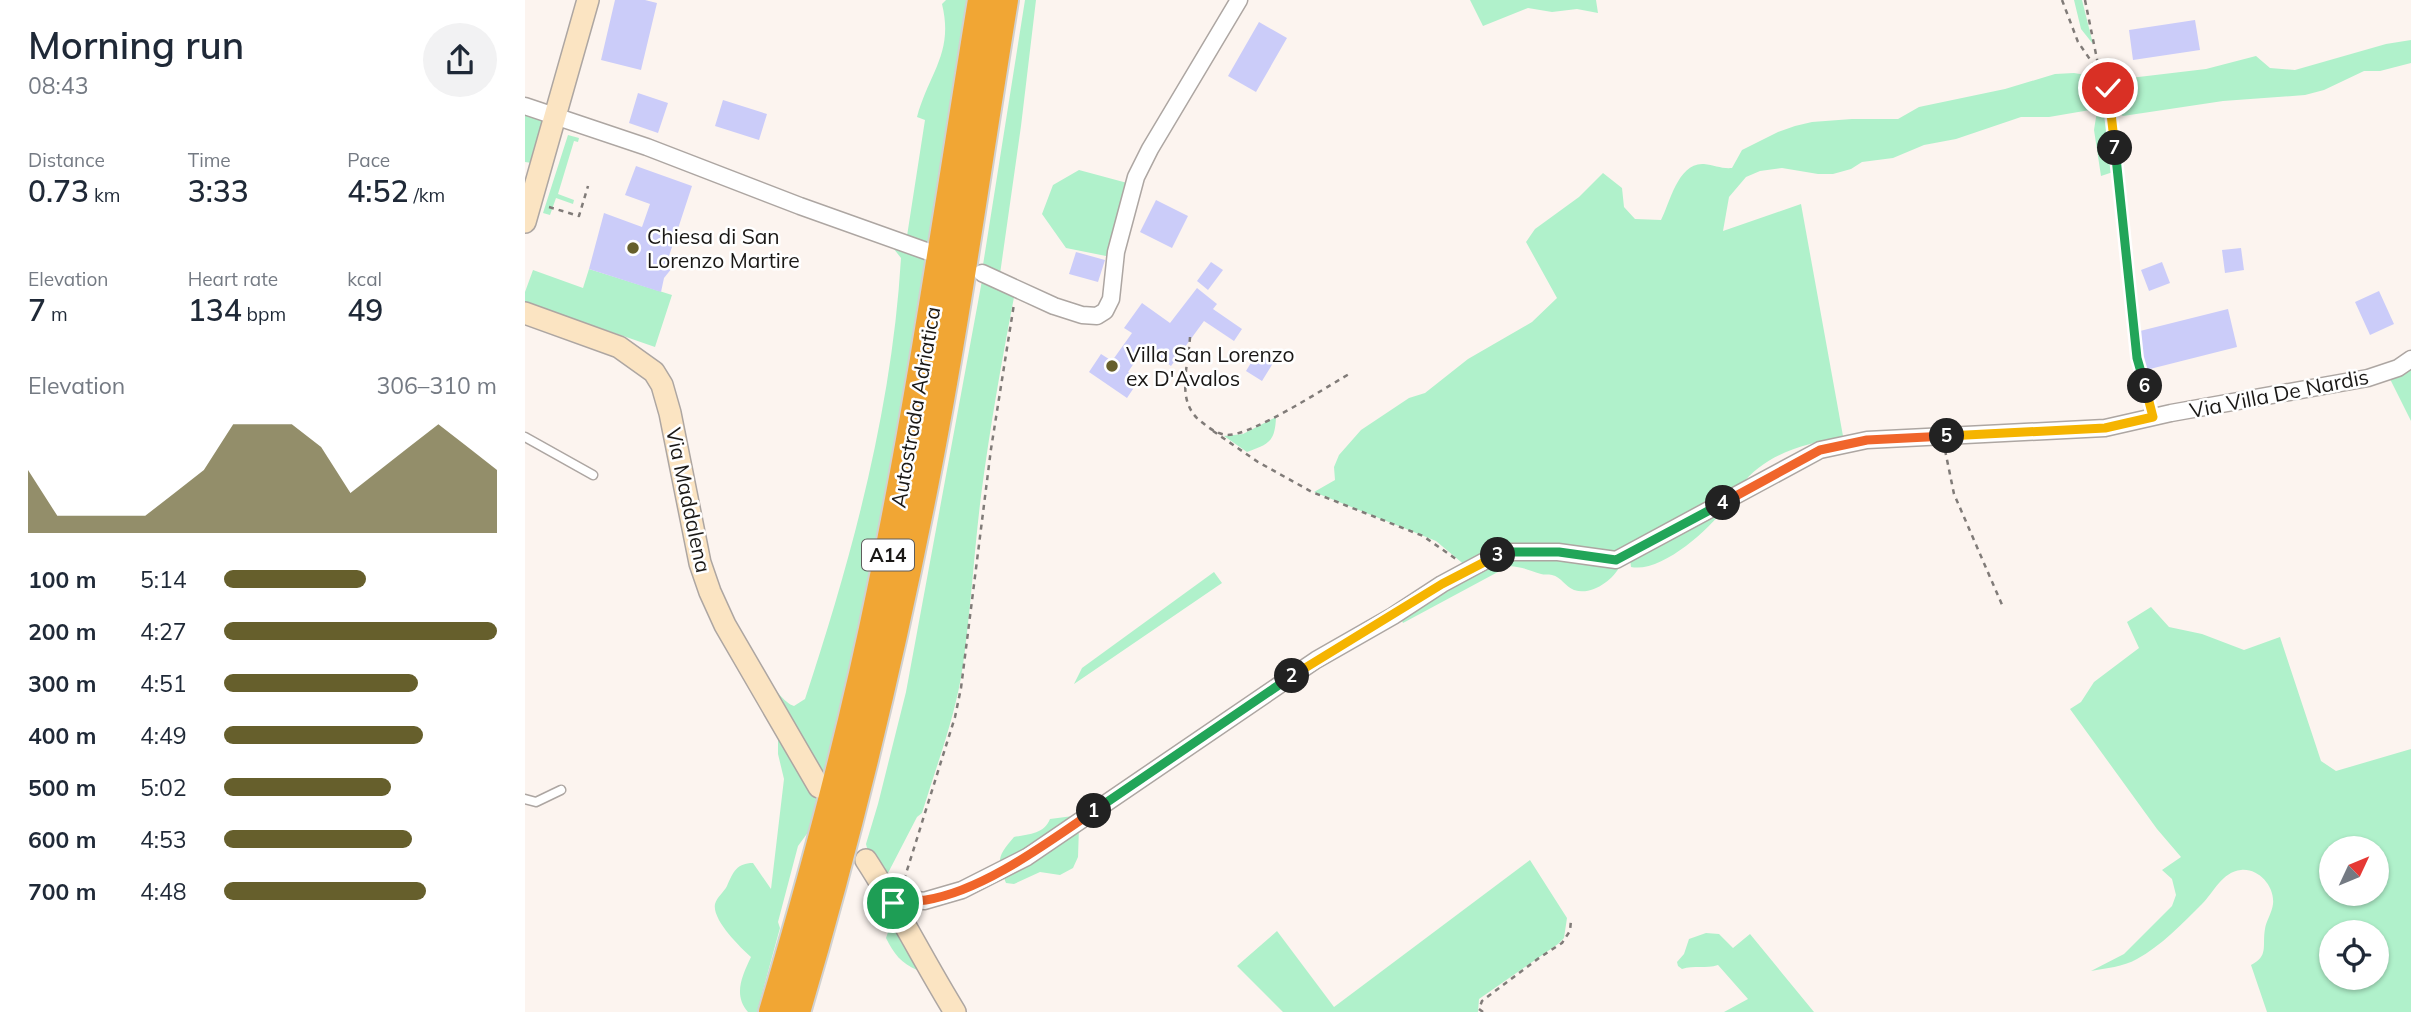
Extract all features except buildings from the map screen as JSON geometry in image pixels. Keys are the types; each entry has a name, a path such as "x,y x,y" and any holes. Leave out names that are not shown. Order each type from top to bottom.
{"highway":[{"name":"Autostrada Adriatica","path":"773,1012 841,767 882,587 923,361 982,0"},
{"name":"Autostrada Adriatica","path":"796,1012 861,777 904,591 926,479 1004,0"}],"street":[{"path":"525,222 588,0"},
{"path":"982,273 1054,306 1082,315 1097,316 1105,311 1111,299 1116,252 1136,177 1239,0"},
{"path":"525,106 647,147 929,252"},
{"name":"Via Maddalena","path":"525,313 619,347 654,372 662,385 670,412 700,563 710,592 725,625 819,787"},
{"name":"Via Villa De Nardis","path":"897,896 924,901 962,890 1027,857 1316,660 1494,556 1512,552 1559,552 1616,560 1820,450 1867,440 2105,428 2368,377 2398,368 2411,359"},
{"path":"866,860 897,896 930,972 955,1012"}],"lane":[{"path":"525,437 593,475"},
{"path":"525,799 536,802 561,790"}],"path":[{"path":"2062,0 2078,42 2108,88 2137,358 2153,417"},
{"path":"2085,0 2100,74"},
{"path":"543,205 579,216 588,186"},
{"path":"897,896 904,884 925,817 961,688 991,449 1010,322 1020,290"},
{"path":"1190,337 1186,395 1190,410 1199,420 1258,462 1312,492 1423,536 1452,555 1468,570"},
{"path":"1213,431 1226,435 1238,433 1280,414 1349,374"},
{"path":"1942,437 1954,494 2003,607"},
{"path":"1483,1012 1479,1009 1482,1001 1562,943 1570,931 1571,920"}],"green space":[{"path":"946,0 970,0 931,246 907,236 925,120 917,117 943,50 945,21 942,4"},
{"path":"1025,0 1036,0 1000,274 983,265"},
{"path":"1470,0 1596,0 1598,13 1577,9 1552,12 1528,8 1483,26"},
{"path":"2074,0 2082,0 2093,44 2081,29"},
{"path":"2411,40 2411,63 2380,71 2364,71 2324,90 2305,95 2223,101 2123,116 2113,110 2116,91 2130,78 2206,69 2256,56 2270,68 2295,70 2386,44"},
{"path":"2074,73 2098,77 2105,88 2113,172 2101,176 2094,130 2097,111 2090,110 2049,117 2021,117 1956,139 1924,145 1893,158 1862,162 1851,169 1833,174 1782,168 1760,171 1746,177 1729,197 1723,231 1801,204 1843,436 1799,447 1773,458 1750,475 1740,487 1618,551 1598,552 1556,546 1467,567 1436,541 1314,492 1335,480 1334,467 1339,455 1361,430 1409,398 1425,393 1468,359 1532,322 1557,298 1526,242 1535,229 1579,197 1603,173 1622,188 1624,207 1635,219 1661,220 1676,185 1688,170 1695,165 1704,164 1732,168 1742,150 1778,132 1812,122 1898,119 1919,107 2005,89 2055,74"},
{"path":"525,111 545,115 532,163 525,162"},
{"path":"568,135 579,138 578,142 574,141 558,194 574,200 573,204 556,198 550,215 543,213"},
{"path":"1079,170 1131,184 1111,257 1066,248 1042,214 1053,185"},
{"path":"890,244 927,258 877,552 823,787 725,604 756,661 785,701 794,706 805,699 854,537 879,426 889,371 901,258"},
{"path":"589,269 672,295 655,347 525,302 525,292 533,270 583,288"},
{"path":"983,275 1015,292 985,470 960,684 922,813 917,817 888,873 884,872 868,852 866,844 906,692"},
{"path":"2411,364 2411,421 2388,375"},
{"path":"1276,417 1272,437 1261,447 1247,452 1224,436 1243,434"},
{"path":"1726,507 1696,538 1670,557 1643,567 1631,567 1630,559"},
{"path":"1513,557 1550,557 1620,566 1601,586 1581,591 1571,589 1555,576 1509,566 1403,623 1400,617 1490,563"},
{"path":"1214,572 1222,583 1074,684 1082,668"},
{"path":"2151,607 2169,627 2202,634 2244,650 2280,637 2321,761 2336,771 2411,749 2411,1012 2267,1012 2251,965 2263,954 2265,929 2273,898 2265,880 2248,870 2234,872 2223,878 2187,919 2146,954 2126,964 2091,971 2124,954 2172,906 2176,895 2172,879 2162,870 2181,857 2157,829 2070,709 2081,702 2094,682 2139,648 2127,622"},
{"path":"778,733 818,798 809,831 798,846 778,922 780,928 757,1012 748,1012 743,1006 740,992 742,978 751,957 722,925 715,904 736,869 748,863 753,863 771,889 784,779 778,754"},
{"path":"1073,816 1079,827 1078,857 1073,868 1060,875 1040,872 1014,884 1006,883 1000,858 1014,837 1044,828 1050,819"},
{"path":"1530,860 1567,918 1564,938 1479,999 1478,1012 1283,1012 1237,966 1277,931 1334,1007"},
{"path":"893,917 917,970 899,957 886,938"},
{"path":"1706,933 1719,934 1733,948 1750,934 1814,1012 1724,1012 1748,999 1718,965 1682,969 1677,962 1684,954 1689,939"}],"place":[{"name":"Chiesa di San Lorenzo Martire","path":"633,248"},
{"name":"Villa San Lorenzo ex D'Avalos","path":"1112,366"}],"route":[{"path":"893,903 889,894 924,901 962,890 1027,857 1316,660 1494,556 1512,552 1559,552 1616,560 1820,450 1867,440 2105,428 2153,417 2137,358 2108,88"}]}
